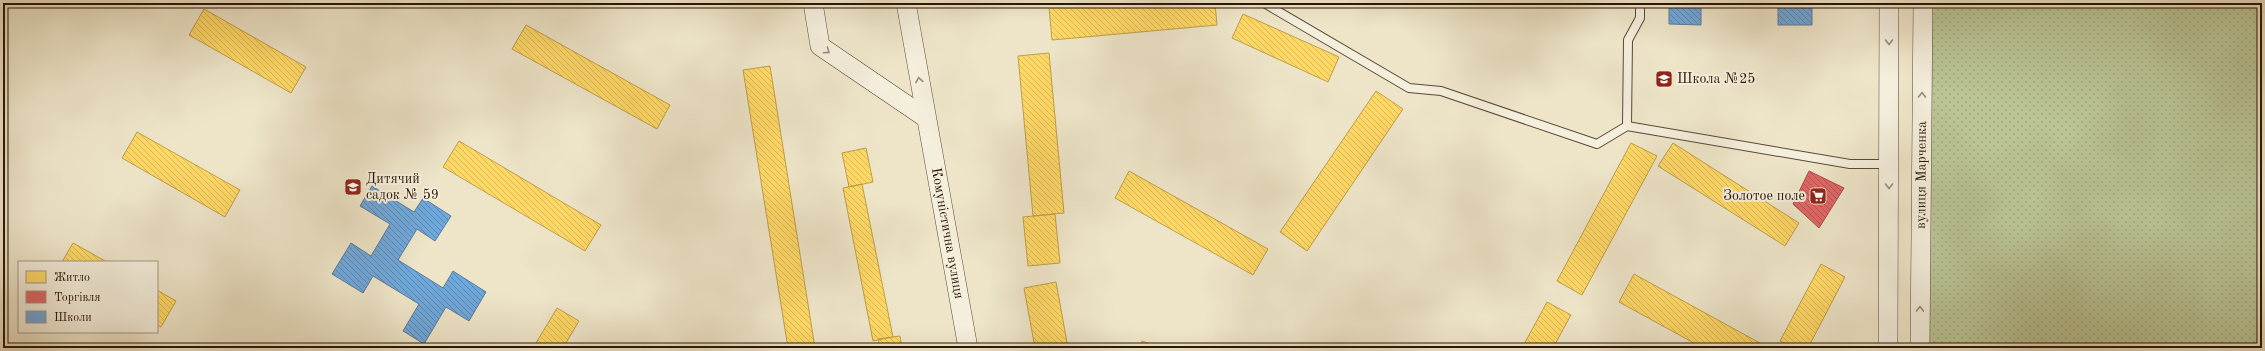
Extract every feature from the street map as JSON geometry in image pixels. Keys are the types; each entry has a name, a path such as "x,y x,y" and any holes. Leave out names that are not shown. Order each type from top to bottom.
{"street":[{"path":"813,3 820,46 926,118"},
{"name":"Комуністична вулиця","path":"906,3 968,348"},
{"path":"1888,348 1889,3"},
{"name":"вулиця Марченка","path":"1920,348 1923,3"}],"lane":[{"path":"1264,3 1409,88 1441,91 1597,144 1627,126 1850,164 1889,164"},
{"path":"1627,126 1628,40 1640,18 1640,3"}],"green space":[{"path":"1931,3 2262,3 2262,348 1928,348"}],"building: Житло":[{"path":"1092,3 1215,3 1217,25 1052,40 1049,7"},
{"path":"204,9 306,67 291,93 189,35"},
{"path":"1243,14 1339,57 1328,82 1232,38"},
{"path":"526,25 670,105 657,129 512,49"},
{"path":"1049,53 1064,213 1033,216 1018,56"},
{"path":"770,66 815,348 788,348 743,70"},
{"path":"1376,91 1403,109 1307,251 1280,232"},
{"path":"137,132 240,190 225,217 122,158"},
{"path":"459,141 601,225 585,251 443,167"},
{"path":"1631,143 1657,156 1582,295 1557,281"},
{"path":"1673,143 1799,223 1785,246 1658,166"},
{"path":"866,148 873,182 849,187 842,153"},
{"path":"1129,171 1268,249 1253,275 1115,198"},
{"path":"862,184 893,337 873,341 843,188"},
{"path":"1055,214 1060,263 1028,266 1023,217"},
{"path":"73,243 105,261 63,261"},
{"path":"1821,264 1845,277 1808,348 1794,348 1780,341"},
{"path":"1634,274 1769,348 1703,348 1619,302"},
{"path":"1056,282 1068,348 1035,348 1024,288"},
{"path":"158,291 176,301 161,327 158,326"},
{"path":"1547,302 1571,315 1553,348 1522,348"},
{"path":"557,308 579,321 563,348 533,348"},
{"path":"900,336 902,348 880,348 878,339"},
{"path":"1142,341 1162,348 1140,348"}],"building: Торгівля":[{"name":"Золотое поле","path":"1809,171 1844,188 1819,228 1793,204"}],"building: Школи":[{"path":"1669,3 1701,3 1701,25 1669,24"},
{"path":"1778,3 1812,3 1812,25 1778,25"},
{"path":"372,186 414,212 423,198 451,216 435,241 417,229 398,260 443,288 453,271 486,292 469,321 446,307 424,344 403,331 419,304 373,276 363,293 332,274 351,243 371,256 390,224 360,206"}],"place":[{"name":"Школа №25","path":"1664,79"},
{"name":"Дитячий садок № 59","path":"353,187"},
{"name":"Золотое поле","path":"1818,196"}]}
